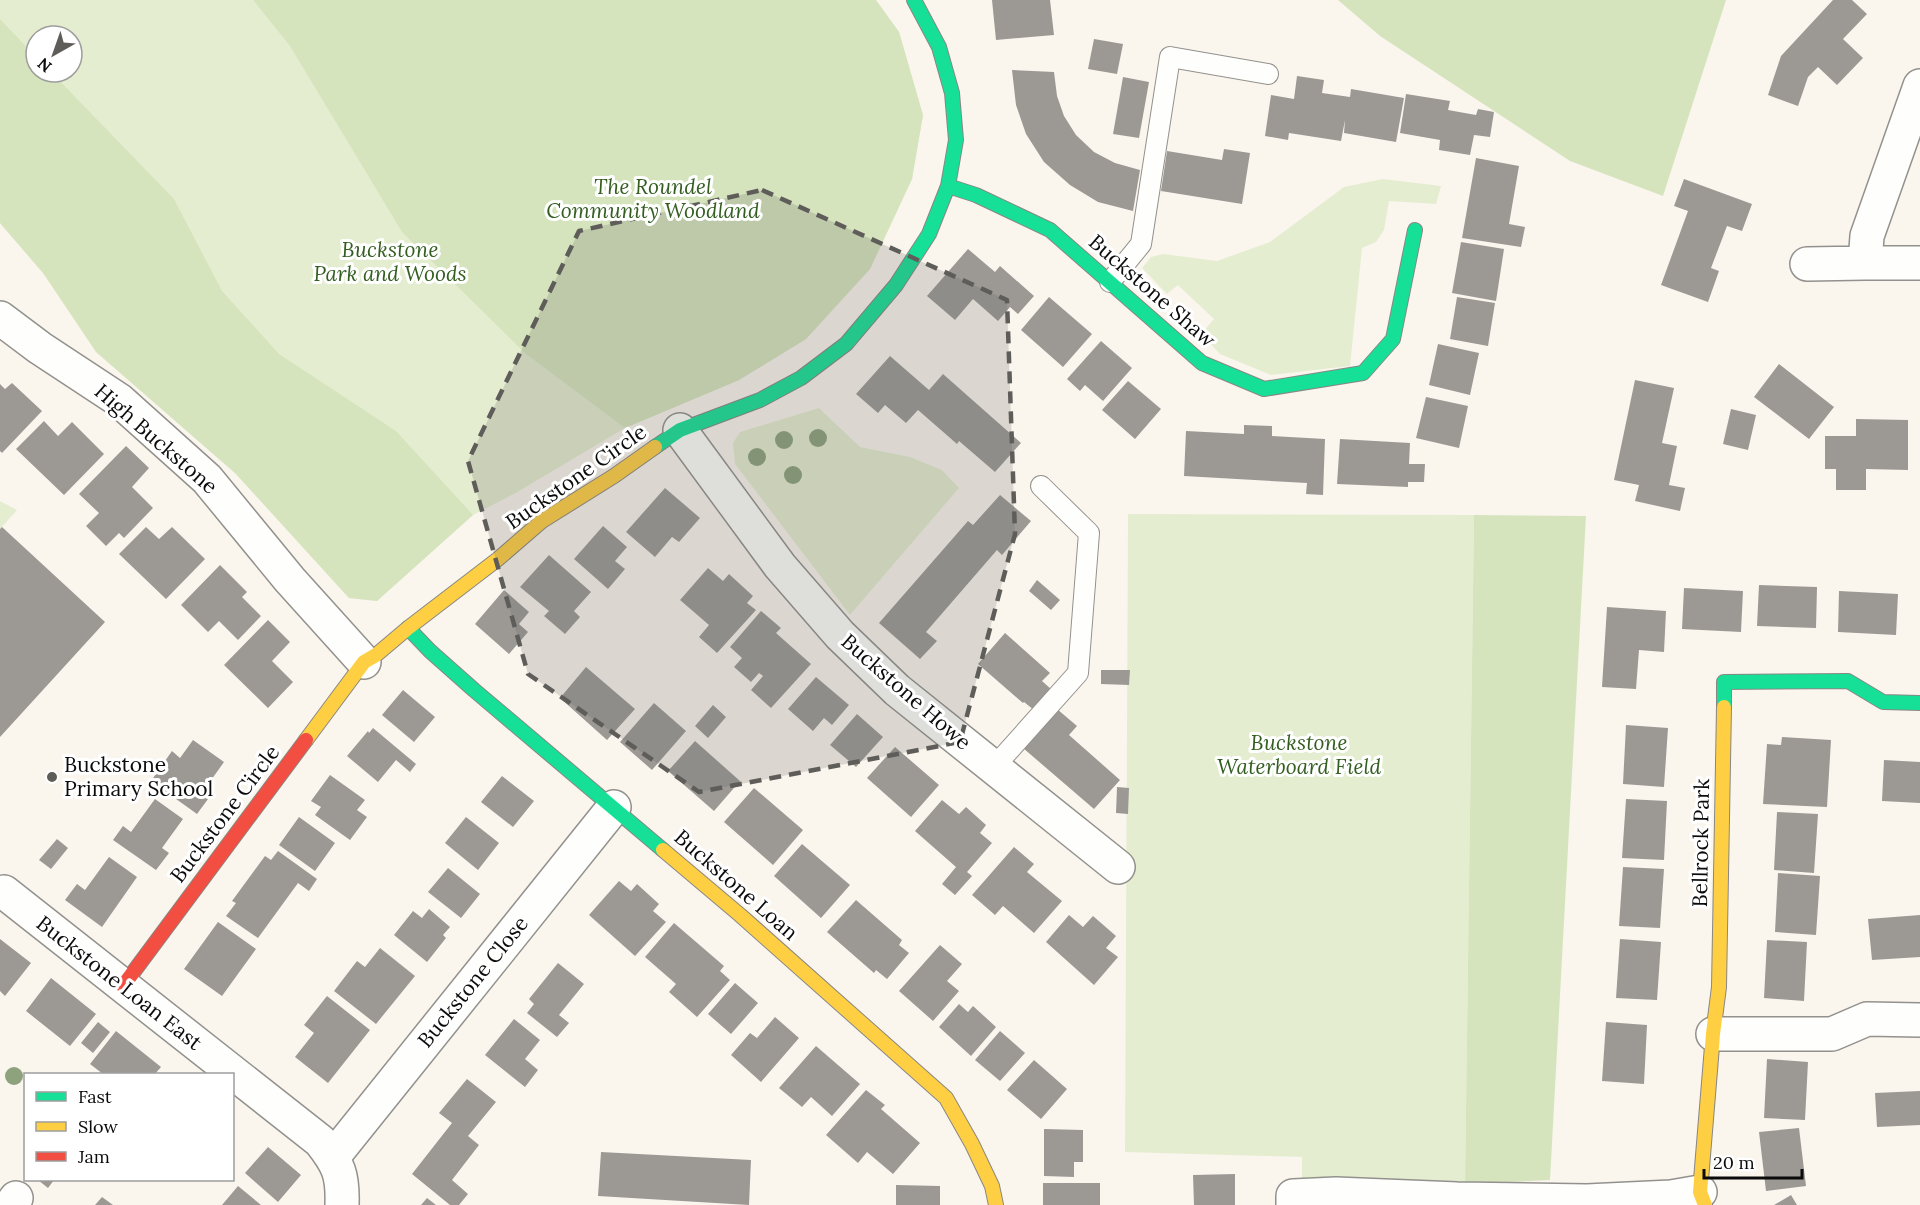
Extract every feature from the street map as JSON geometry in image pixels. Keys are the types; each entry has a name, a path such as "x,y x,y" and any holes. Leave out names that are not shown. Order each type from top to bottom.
{"street":[{"name":"Buckstone Circle","path":"123,987 364,662 376,656 408,628 498,560 542,521 614,476 680,430 760,400 801,378 846,344 896,285 929,234 948,186 956,140 952,93 939,47 914,0"},
{"path":"1864,263 1867,236 1920,86"},
{"name":"Buckstone Shaw","path":"948,186 976,195 1050,230 1202,363 1264,389 1364,373 1393,339 1415,230"},
{"path":"1808,264 1920,263"},
{"name":"High Buckstone","path":"0,318 40,348 118,400 207,479 290,580 364,662"},
{"name":"Buckstone Howe","path":"680,430 780,566 840,635 897,690 1118,867"},
{"name":"Buckstone Loan","path":"408,628 474,690 740,915 946,1098 992,1186 996,1205"},
{"name":"Bellrock Park","path":"1702,1199 1713,1034 1719,987 1724,682 1848,681 1883,702 1920,703"},
{"name":"Buckstone Close","path":"333,1157 614,807"},
{"name":"Buckstone Loan East","path":"2,892 233,1073"},
{"path":"1713,1034 1832,1034 1867,1019 1920,1020"},
{"name":"Buckstone Loan East","path":"234,1074 320,1141 333,1157 343,1182 342,1205"},
{"path":"1293,1205 1293,1196 1335,1194 1587,1202 1671,1197 1702,1199"}],"lane":[{"path":"1110,282 1141,244 1170,57 1268,74"},
{"path":"994,767 1078,673 1089,533 1041,486"}],"highlighted area":[{"path":"762,190 1007,300 1015,534 960,742 699,792 528,674 468,461 579,231"}],"green space":[{"name":"Buckstone Park and Woods","path":"0,0 876,0 899,32 923,115 912,179 870,269 806,339 739,380 625,428 514,494 473,515 377,601 349,598 236,474 43,273 0,223"},
{"name":"The Roundel Community Woodland","path":"253,0 876,0 899,32 923,115 912,179 870,269 806,339 739,380 625,428 526,354 402,232 290,46"},
{"path":"1338,0 1726,0 1663,196 1570,161 1380,36"},
{"path":"0,19 24,44 24,84 63,84 174,199 222,291 279,354 396,431 473,515 377,601 349,598 236,474 96,352 43,273 0,223"},
{"path":"1383,179 1441,186 1436,204 1389,201 1384,230 1376,242 1362,248 1350,366 1271,375 1220,354 1201,334 1214,319 1178,285 1167,294 1142,268 1151,257 1163,254 1217,261 1270,242 1344,187"},
{"path":"819,408 860,447 910,457 942,470 959,488 850,615 735,464 733,443 740,432"},
{"path":"0,501 17,510 0,529"},
{"name":"Buckstone Waterboard Field","path":"1128,514 1474,515 1465,1184 1302,1180 1302,1157 1125,1152"},
{"path":"1474,515 1586,516 1550,1180 1465,1184"}],"building":[{"path":"992,0 1050,0 1054,35 996,40"},
{"path":"1833,0 1852,0 1867,14 1843,39 1863,58 1837,85 1818,67 1808,77 1798,106 1768,95 1781,56"},
{"path":"1094,39 1123,44 1117,74 1088,69"},
{"path":"1012,70 1054,72 1057,96 1064,116 1076,135 1094,152 1115,163 1140,170 1133,211 1098,202 1070,185 1044,162 1026,134 1016,105"},
{"path":"1297,76 1324,80 1322,93 1350,97 1351,89 1404,98 1396,142 1344,133 1345,120 1341,141 1289,133 1288,140 1265,136 1271,95 1294,99"},
{"path":"1123,77 1149,82 1139,138 1113,134"},
{"path":"1406,94 1450,101 1448,110 1476,115 1478,109 1494,112 1490,137 1474,135 1470,155 1439,150 1440,140 1400,133"},
{"path":"1224,149 1250,153 1242,204 1161,191 1167,151 1222,160"},
{"path":"1476,158 1519,166 1509,224 1525,227 1521,247 1462,238"},
{"path":"1684,179 1752,204 1742,231 1727,226 1711,268 1719,271 1708,302 1661,285 1688,211 1674,206"},
{"path":"1461,242 1504,249 1496,301 1452,293"},
{"path":"968,249 995,272 1000,266 1034,296 1018,314 1010,307 998,321 973,299 955,320 927,296"},
{"path":"1049,297 1092,334 1063,367 1021,330"},
{"path":"1457,297 1495,303 1488,346 1450,339"},
{"path":"1101,341 1132,368 1103,401 1085,385 1080,391 1067,379"},
{"path":"1438,344 1479,353 1470,395 1429,385"},
{"path":"890,356 929,390 943,374 1021,443 995,472 959,441 957,444 918,410 906,423 885,405 878,413 856,394"},
{"path":"1779,364 1834,407 1809,439 1754,397"},
{"path":"1635,380 1674,388 1662,443 1677,446 1669,485 1685,488 1680,511 1635,501 1639,485 1614,480"},
{"path":"1128,381 1161,409 1135,439 1102,410"},
{"path":"12,383 42,411 2,453 0,451 0,384 5,389"},
{"path":"1426,397 1468,406 1459,448 1416,438"},
{"path":"1731,409 1756,415 1748,450 1723,444"},
{"path":"1856,419 1908,420 1908,470 1866,469 1866,490 1836,490 1836,469 1825,469 1825,436 1856,436"},
{"path":"44,421 58,436 72,422 104,454 64,495 16,449"},
{"path":"1244,425 1272,426 1272,436 1325,439 1323,495 1306,494 1307,483 1184,476 1186,431 1244,434"},
{"path":"1340,439 1410,443 1409,464 1425,464 1424,482 1408,482 1408,487 1337,484"},
{"path":"126,446 149,468 132,487 153,508 124,538 119,533 106,546 86,526 99,513 79,494"},
{"path":"665,488 700,518 679,542 672,537 655,557 626,532"},
{"path":"1000,495 1031,521 1002,555 997,550 926,632 937,641 920,659 879,623 968,521 973,525"},
{"path":"603,526 627,547 615,561 625,569 608,589 574,559"},
{"name":"Buckstone Primary School","path":"2,527 105,622 0,737 0,529"},
{"path":"146,527 159,539 172,527 205,559 166,599 119,554"},
{"path":"549,555 591,592 574,611 580,617 565,634 544,616 549,611 520,587"},
{"path":"220,565 247,592 242,597 261,616 238,640 219,621 208,632 181,605"},
{"path":"708,568 723,581 729,574 753,596 747,603 756,610 717,653 699,637 709,625 680,600"},
{"path":"1037,580 1060,600 1051,610 1029,591"},
{"path":"1759,585 1817,587 1816,628 1757,626"},
{"path":"1684,588 1743,591 1741,632 1682,629"},
{"path":"504,590 529,612 519,624 528,632 509,654 475,624"},
{"path":"1839,591 1898,594 1896,635 1838,632"},
{"path":"1607,607 1666,611 1664,652 1639,650 1636,689 1602,687"},
{"path":"761,611 781,628 776,633 811,664 771,708 751,690 763,676 759,673 751,682 734,667 742,658 730,647"},
{"path":"268,620 290,642 272,661 293,682 268,708 224,665"},
{"path":"1005,633 1050,673 1042,681 1052,690 1034,710 978,664"},
{"path":"586,667 635,709 607,740 560,698"},
{"path":"1101,670 1130,670 1129,685 1101,684"},
{"path":"816,677 849,705 832,725 824,718 813,731 788,709"},
{"path":"403,690 435,717 414,742 382,715"},
{"path":"654,703 686,731 652,770 620,742"},
{"path":"713,705 726,717 708,738 695,726"},
{"path":"1057,709 1077,726 1069,735 1120,780 1094,809 1023,748"},
{"path":"857,714 883,737 856,767 830,745"},
{"path":"1626,725 1668,728 1664,787 1623,784"},
{"path":"373,728 416,764 410,772 396,760 378,782 347,756"},
{"path":"1782,737 1831,740 1827,807 1763,804 1767,744 1781,745"},
{"path":"193,740 224,762 204,790 211,795 197,814 151,781 172,751 180,758"},
{"path":"695,741 740,781 714,811 668,771"},
{"path":"895,747 939,785 911,817 867,778"},
{"path":"1884,760 1920,762 1920,803 1882,801"},
{"path":"330,775 365,800 357,810 367,817 350,840 315,815 321,807 311,801"},
{"path":"502,776 534,801 513,827 481,802"},
{"path":"1117,787 1129,788 1128,814 1116,813"},
{"path":"754,788 803,830 773,865 724,822"},
{"path":"155,799 183,819 162,848 169,853 156,870 113,840 123,826 131,832"},
{"path":"1626,799 1667,801 1664,860 1622,858"},
{"path":"942,800 959,814 966,807 986,825 980,833 992,843 967,872 972,876 955,895 942,884 956,867 915,831"},
{"path":"1777,812 1818,814 1814,873 1774,870"},
{"path":"299,817 335,843 315,871 279,845"},
{"path":"466,817 499,843 478,870 445,843"},
{"path":"57,839 68,848 51,869 39,860"},
{"path":"802,844 850,885 821,918 774,876"},
{"path":"1014,847 1034,864 1027,872 1062,901 1034,933 1003,906 995,915 972,895"},
{"path":"278,851 317,879 309,891 298,883 258,938 226,916 236,903 232,901 265,856 271,860"},
{"path":"109,857 137,877 102,927 65,900 77,884 85,890"},
{"path":"1623,867 1664,869 1660,928 1619,926"},
{"path":"448,868 480,894 461,918 428,892"},
{"path":"1778,873 1820,876 1816,935 1775,932"},
{"path":"619,881 631,891 637,884 659,904 653,911 666,922 635,956 589,915"},
{"path":"856,900 902,940 899,945 909,953 887,979 876,970 874,973 827,932"},
{"path":"429,909 450,927 443,935 446,938 427,962 394,935 413,911 422,918"},
{"path":"1069,915 1083,927 1093,916 1116,936 1106,948 1118,957 1094,985 1046,942"},
{"path":"1920,915 1920,957 1872,960 1868,919"},
{"path":"218,922 256,949 222,996 184,969"},
{"path":"674,923 724,966 720,971 730,980 697,1017 669,992 676,984 645,957"},
{"path":"0,939 31,963 5,996 0,991"},
{"path":"1620,939 1661,942 1657,1000 1616,998"},
{"path":"1767,940 1807,942 1804,1001 1764,998"},
{"path":"940,945 962,964 947,981 959,991 933,1021 899,991"},
{"path":"380,948 415,976 376,1024 334,991 357,961 365,967"},
{"path":"558,963 584,984 559,1015 569,1023 557,1037 527,1013 534,1004 529,999"},
{"path":"51,978 96,1014 70,1046 26,1011"},
{"path":"735,983 758,1003 731,1034 708,1014"},
{"path":"327,996 370,1030 328,1083 295,1057 314,1033 304,1025"},
{"path":"959,1004 968,1012 973,1006 996,1027 971,1056 939,1027"},
{"path":"775,1017 799,1038 761,1082 731,1055 750,1033 757,1038"},
{"path":"514,1019 540,1040 525,1059 538,1070 525,1087 485,1055"},
{"path":"98,1022 110,1032 93,1053 81,1043"},
{"path":"1606,1022 1647,1025 1644,1084 1602,1081"},
{"path":"116,1031 161,1067 156,1073 102,1073 90,1064"},
{"path":"1000,1031 1025,1053 1000,1081 975,1060"},
{"path":"816,1046 860,1084 832,1116 811,1097 802,1107 779,1088"},
{"path":"1767,1059 1808,1062 1805,1120 1764,1118"},
{"path":"1034,1060 1067,1089 1041,1119 1007,1090"},
{"path":"467,1079 496,1102 468,1136 479,1145 452,1180 468,1194 459,1205 450,1205 412,1174 452,1123 439,1113"},
{"path":"866,1090 885,1105 881,1109 920,1143 893,1174 867,1152 858,1163 826,1135"},
{"path":"1920,1091 1920,1125 1877,1127 1875,1093"},
{"path":"1799,1128 1806,1186 1766,1191 1759,1132"},
{"path":"1044,1129 1083,1130 1083,1162 1074,1162 1074,1177 1044,1176"},
{"path":"268,1147 301,1175 278,1202 245,1173"},
{"path":"601,1152 751,1160 749,1205 598,1196"},
{"path":"1235,1174 1235,1205 1194,1205 1193,1175"},
{"path":"39,1181 53,1181 48,1188"},
{"path":"1043,1183 1100,1183 1100,1205 1043,1205"},
{"path":"896,1185 940,1186 940,1205 896,1205"},
{"path":"238,1186 261,1205 222,1205"},
{"path":"1791,1195 1797,1205 1774,1205"},
{"path":"102,1197 113,1205 95,1205"},
{"path":"427,1198 436,1205 421,1205"}],"traffic: fast":[{"path":"655,447 680,430 760,400 801,378 846,344 896,285 929,234 948,186 956,140 952,93 939,47 914,0"},
{"path":"948,186 976,195 1050,230 1202,363 1264,389 1363,373 1393,339 1415,230"},
{"path":"408,628 474,690 663,850"},
{"path":"1724,707 1724,682 1848,681 1883,702 1920,703"}],"traffic: slow":[{"path":"306,740 364,662 498,559 542,521 655,447"},
{"path":"1705,1205 1700,1192 1719,987 1724,707"},
{"path":"663,850 740,915 946,1098 992,1186 996,1205"}],"traffic: jam":[{"path":"123,986 306,740"}],"place":[{"name":"Buckstone Primary School","path":"52,777"}]}
